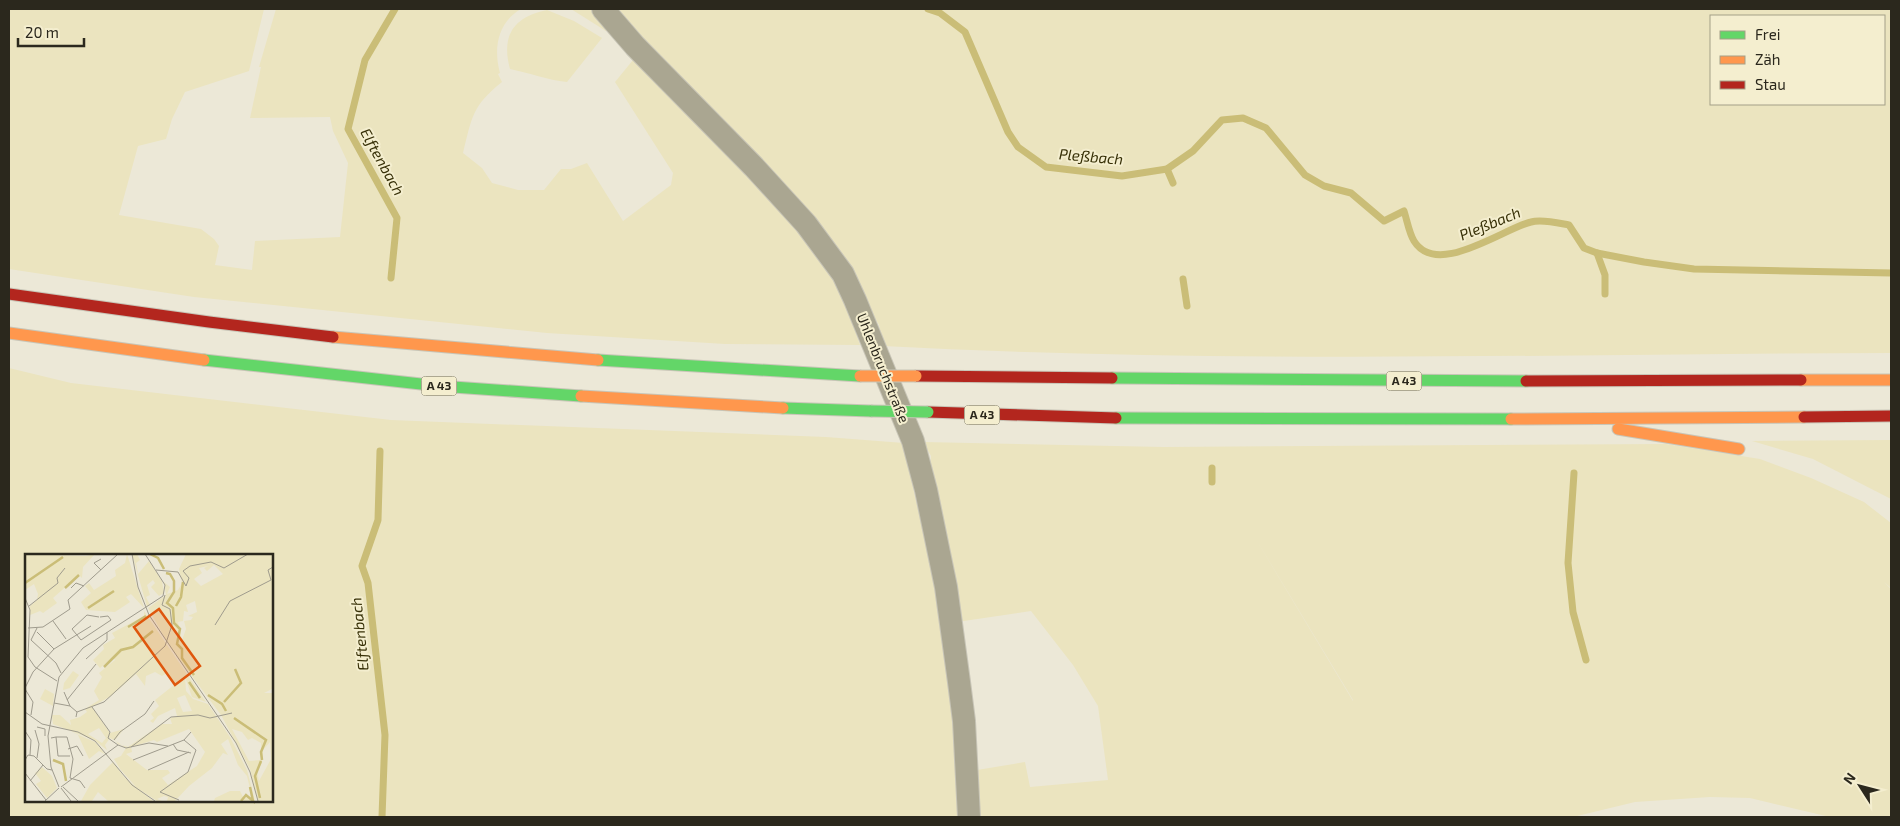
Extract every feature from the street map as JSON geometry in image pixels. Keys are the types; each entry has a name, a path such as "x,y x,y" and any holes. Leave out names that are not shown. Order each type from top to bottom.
{"highway":[{"name":"A 43","path":"9,294 236,327 408,345 544,356 860,376 1340,381 1891,380"},
{"name":"A 43","path":"9,333 226,364 394,382 556,396 700,405 1036,417 1309,420 1891,416"},
{"path":"1564,419 1665,438 1739,449"}],"street":[{"name":"Uhlenbruchstraße","path":"603,9 634,46 701,112 806,224 843,274 855,300 913,441 926,490 946,586 959,682 964,721 970,817"}],"shaded area":[{"path":"9,9 264,9 249,71 185,92 172,119 166,139 138,146 119,215 201,229 214,239 219,246 215,265 252,270 255,241 340,237 348,163 333,131 330,117 250,118 261,67 259,67 276,9 521,9 513,14 502,28 497,54 500,73 498,74 502,82 485,98 475,113 471,121 463,153 482,168 492,183 518,190 544,190 561,169 571,169 587,163 623,221 671,185 673,173 615,82 633,60 649,69 774,195 842,292 860,345 725,344 547,333 194,297 9,269"},
{"path":"571,9 598,9 610,27 606,31"},
{"path":"609,9 1891,9 1891,353 1387,357 1009,352 883,346 879,325 837,255"},
{"path":"547,10 574,21 602,38 567,82 510,69 507,47 512,30 526,18"},
{"path":"9,368 71,383 391,420 826,437 904,443 915,497 938,588 954,726 961,817 9,817"},
{"path":"1891,440 1891,499 1813,459 1752,441"},
{"path":"923,442 1164,447 1666,444 1760,459 1811,478 1864,502 1891,523 1891,588 1884,582 1891,589 1891,817 1830,817 1750,798 1710,797 1635,802 1573,817 975,817 971,771 1025,762 1030,787 1108,780 1098,706 1073,665 1031,611 957,622 930,466 931,456","holes":["1254,536 1353,700 1353,701"]}],"waterway":[{"name":"Elftenbach","path":"391,278 397,218 348,129 365,60 395,9"},
{"name":"Pleßbach","path":"928,9 940,13 965,32 1008,132 1018,147 1046,167 1122,176 1167,169 1193,151 1222,120 1243,118 1266,128 1305,175 1324,186 1351,193 1384,221 1404,211 1414,241 1424,251 1438,255 1470,248 1531,222 1545,221 1569,225 1584,248 1597,253 1644,262 1694,269 1891,273"},
{"path":"1167,169 1173,183"},
{"path":"1597,253 1605,275 1605,294"},
{"path":"1183,279 1187,306"},
{"name":"Elftenbach","path":"380,451 378,520 362,566 368,583 385,735 382,817"},
{"path":"1212,468 1212,482"},
{"path":"1574,473 1568,563 1573,612 1586,660"}],"traffic: fast":[{"path":"204,360 439,386 581,396"},
{"path":"598,360 860,376"},
{"path":"1112,378 1526,381"},
{"path":"783,408 871,411"},
{"path":"871,411 928,412"},
{"path":"1116,418 1511,419"}],"traffic: slow":[{"path":"9,333 204,360"},
{"path":"333,337 598,360"},
{"path":"860,376 916,376"},
{"path":"1801,380 1891,380"},
{"path":"581,396 783,408"},
{"path":"1511,419 1804,417"},
{"path":"1618,429 1739,449"}],"traffic: jam":[{"path":"9,294 333,337"},
{"path":"916,376 1112,378"},
{"path":"1526,381 1801,380"},
{"path":"928,412 1116,418"},
{"path":"1804,417 1891,416"}]}
